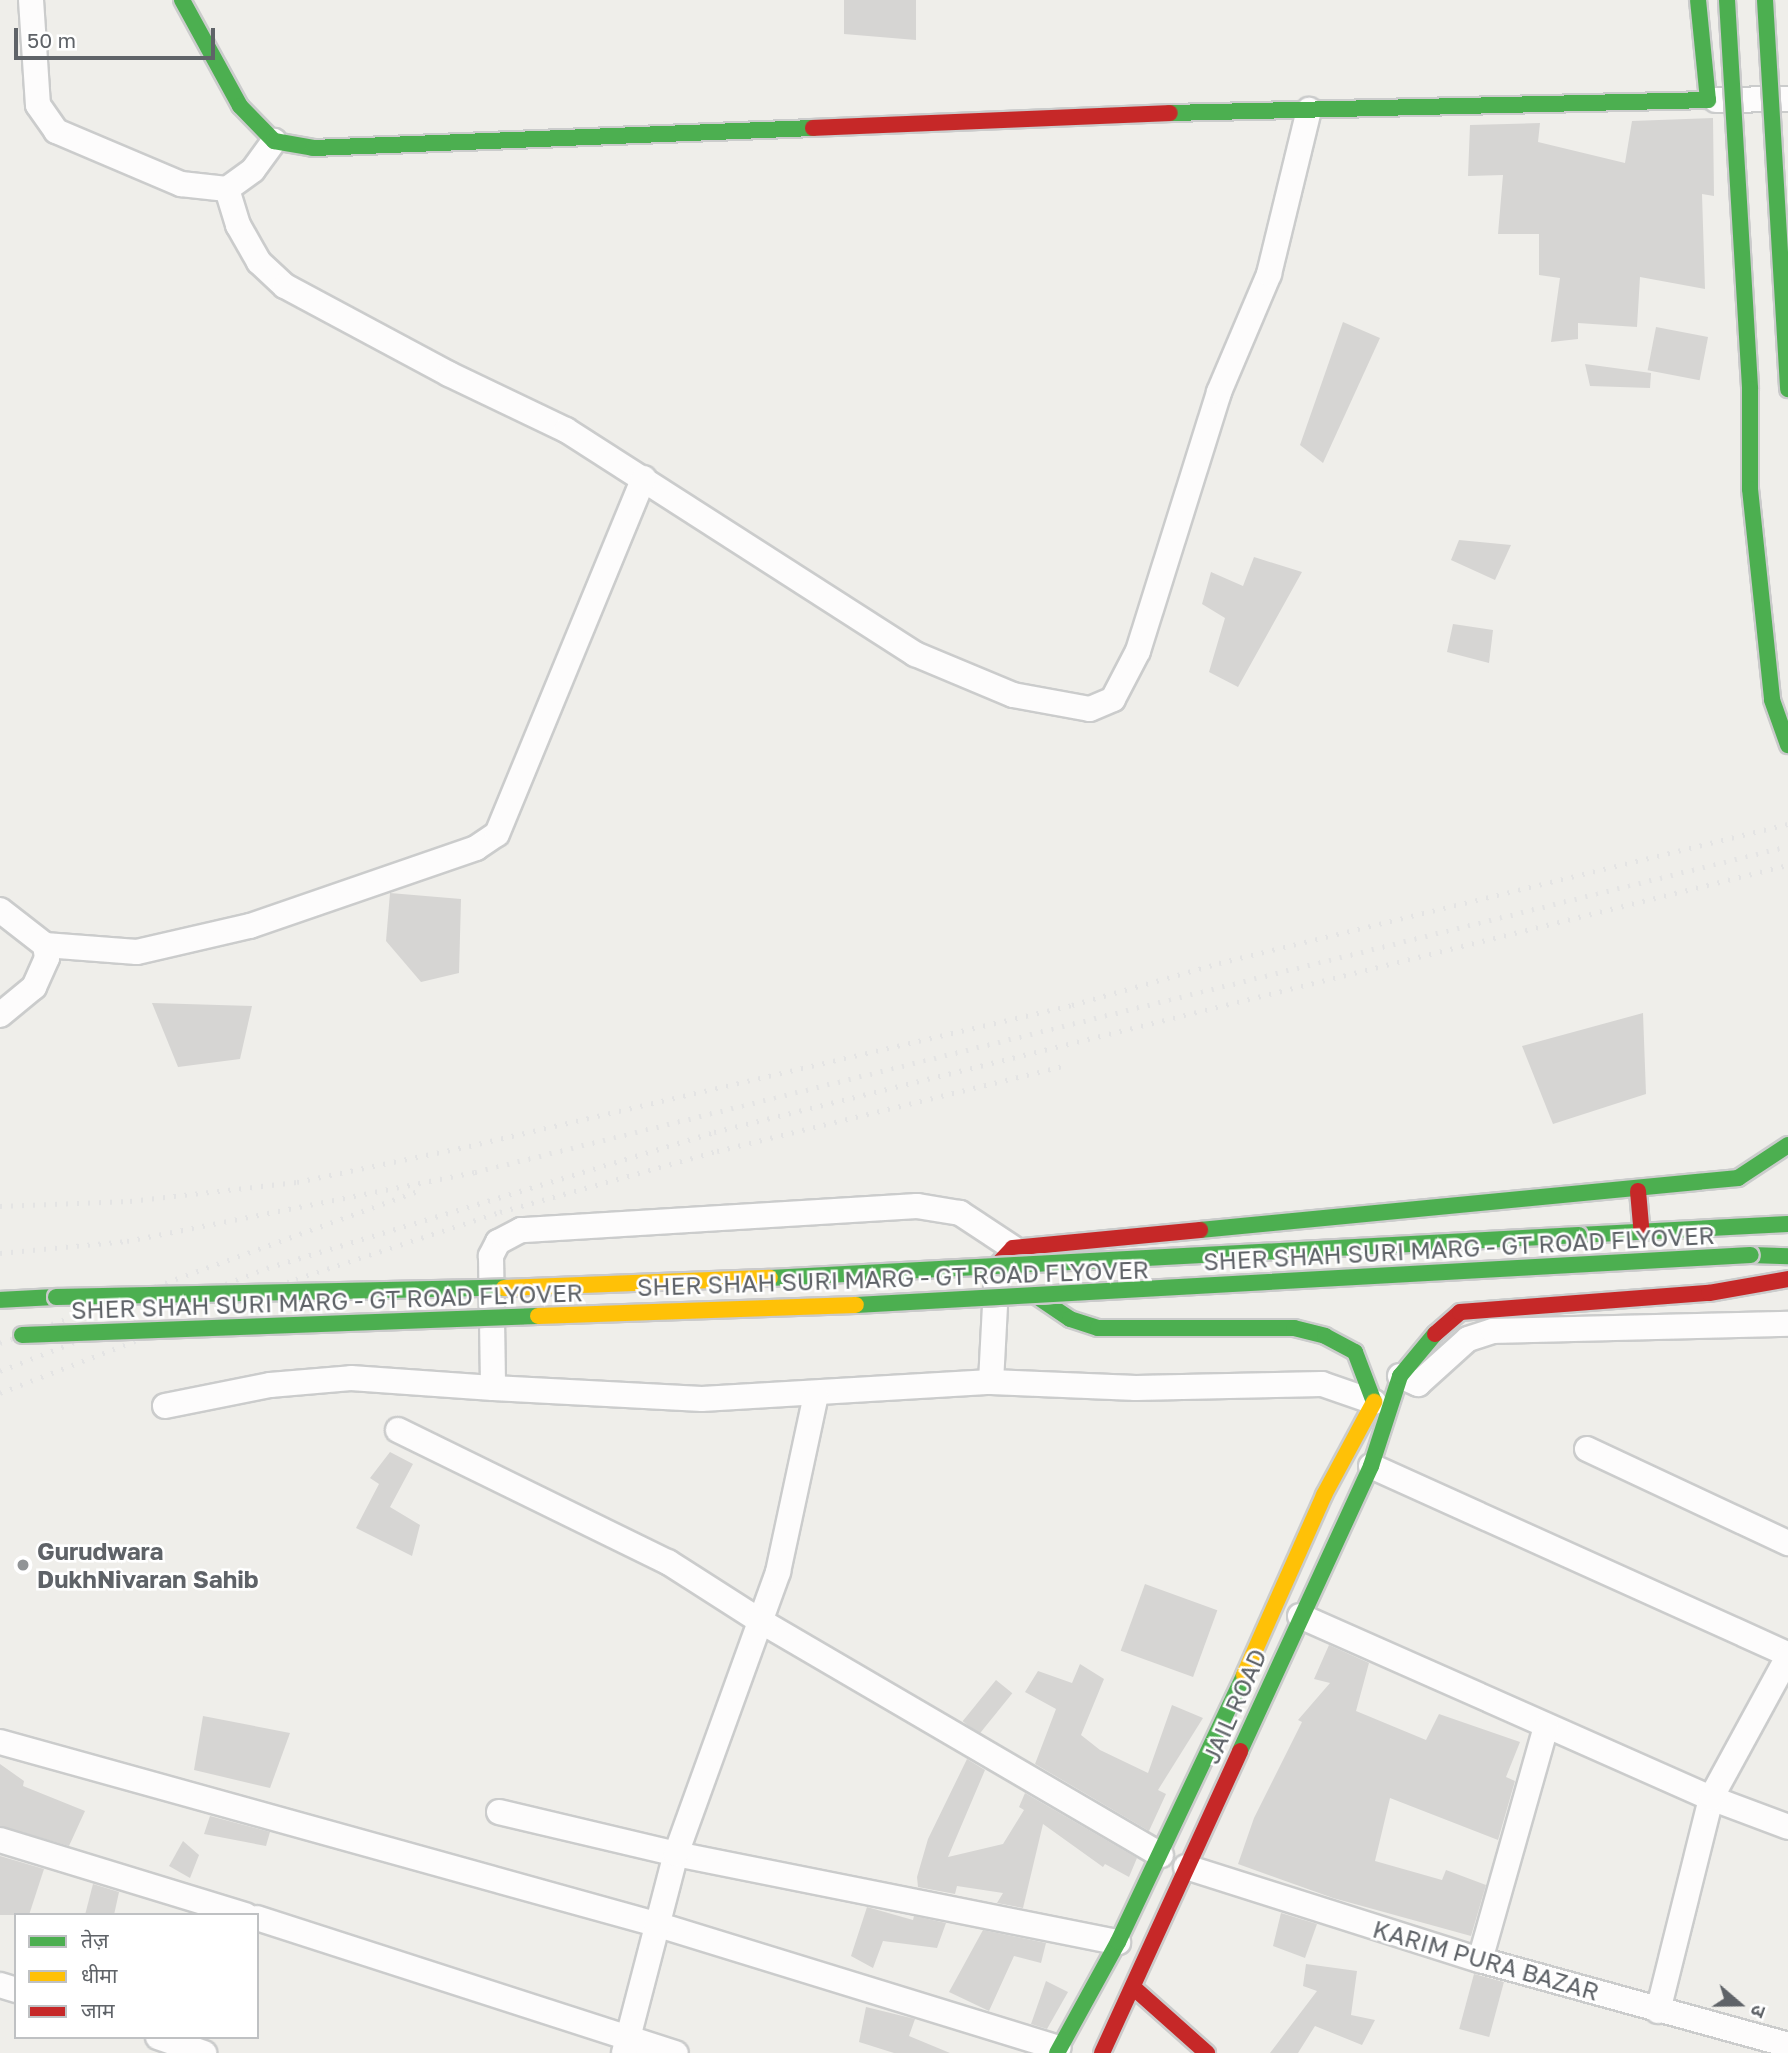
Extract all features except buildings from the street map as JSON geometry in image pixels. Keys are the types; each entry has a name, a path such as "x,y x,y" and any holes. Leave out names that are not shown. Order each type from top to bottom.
{"main road":[{"path":"182,0 240,106 274,142 326,147 1309,110 1708,100 1698,0"},
{"path":"1727,0 1750,388 1750,489 1772,700 1788,745"},
{"path":"1765,0 1788,389"},
{"path":"1006,1256 1638,1191 1738,1178 1788,1145"},
{"path":"1638,1191 1641,1229"},
{"name":"SHER SHAH SURI MARG - GT ROAD FLYOVER","path":"0,1300 487,1289 976,1269 1641,1229 1788,1224"},
{"name":"SHER SHAH SURI MARG - GT ROAD FLYOVER","path":"0,1336 1036,1296 1729,1255 1788,1256"},
{"path":"1362,1369 1400,1376 1433,1335 1460,1312 1650,1299 1788,1279"},
{"path":"1036,1296 1070,1319 1098,1328 1294,1328 1325,1336 1355,1352 1374,1402"},
{"name":"JAIL ROAD","path":"1102,2053 1371,1466 1400,1376"},
{"name":"JAIL ROAD","path":"1058,2050 1118,1942 1161,1855 1324,1495 1374,1402"},
{"path":"1134,1988 1207,2053"}],"street":[{"path":"31,0 38,106 56,131 181,184 226,189 253,170 274,142"},
{"path":"1708,100 1788,99"},
{"path":"226,189 238,225 259,262 285,286 449,374 566,430 915,654 1013,695 1090,709 1103,706 1123,684 1138,651 1219,392 1269,274 1309,110"},
{"path":"0,910 45,945 137,952 250,926 476,848 497,834 644,478"},
{"path":"0,1015 34,987 47,958 45,945"},
{"path":"493,1388 491,1256 498,1242 521,1230 917,1206 960,1213 1006,1256 991,1382"},
{"path":"1400,1376 1418,1384 1468,1339 1493,1331 1788,1324"},
{"path":"165,1406 270,1385 351,1378 702,1399 816,1395 991,1382 1136,1388 1322,1384 1374,1402"},
{"path":"626,2046 676,1854 778,1572 816,1395"},
{"path":"398,1430 668,1562 762,1622 1161,1855"},
{"path":"1587,1449 1788,1543"},
{"path":"1371,1466 1788,1655 1710,1798 1658,2011"},
{"path":"1300,1616 1710,1798 1788,1827"},
{"path":"1480,1961 1546,1727"},
{"path":"0,1742 659,1925 1058,2050"},
{"path":"499,1812 676,1854 1118,1942"},
{"path":"0,1840 239,1913"},
{"name":"KARIM PURA BAZAR","path":"1186,1867 1480,1961 1788,2045"},
{"path":"259,1919 626,2046 676,2053"},
{"path":"164,2039 204,2053"}],"railway":[{"path":"0,1206 130,1201 297,1182 469,1146 1072,1005 1219,963 1788,824"},
{"path":"0,1253 127,1241 475,1172 1788,846"},
{"path":"0,1371 267,1268 714,1132 1788,865"},
{"path":"0,1393 296,1279 500,1212 717,1151 1063,1066"},
{"path":"0,1343 418,1191"}],"traffic: fast":[{"path":"182,0 240,106 274,141 313,148 813,128"},
{"path":"1170,113 1708,100 1698,0"},
{"path":"1727,0 1750,389 1750,489 1772,700 1788,745"},
{"path":"1765,0 1788,389"},
{"path":"1200,1230 1738,1178 1788,1145"},
{"path":"1579,1235 1788,1224"},
{"path":"770,1278 1579,1235"},
{"path":"1751,1255 1788,1256"},
{"path":"856,1305 1751,1255"},
{"path":"56,1297 504,1288"},
{"path":"1036,1296 1070,1319 1098,1328 1294,1328 1325,1336 1355,1352 1374,1402"},
{"path":"0,1300 56,1297"},
{"path":"22,1335 538,1316"},
{"path":"1240,1751 1371,1466 1400,1376 1435,1334"},
{"path":"1057,2053 1118,1942 1244,1675"}],"traffic: slow":[{"path":"504,1288 770,1278"},
{"path":"538,1316 856,1305"},
{"path":"1244,1675 1324,1495 1374,1402"}],"traffic: jam":[{"path":"813,128 1170,113"},
{"path":"1638,1191 1641,1229"},
{"path":"998,1264 1013,1248 1200,1230"},
{"path":"1435,1334 1460,1312 1709,1293 1788,1279"},
{"path":"1102,2053 1240,1751"},
{"path":"1134,1988 1207,2053"}],"place":[{"name":"Gurudwara DukhNivaran Sahib","path":"23,1565"}]}
